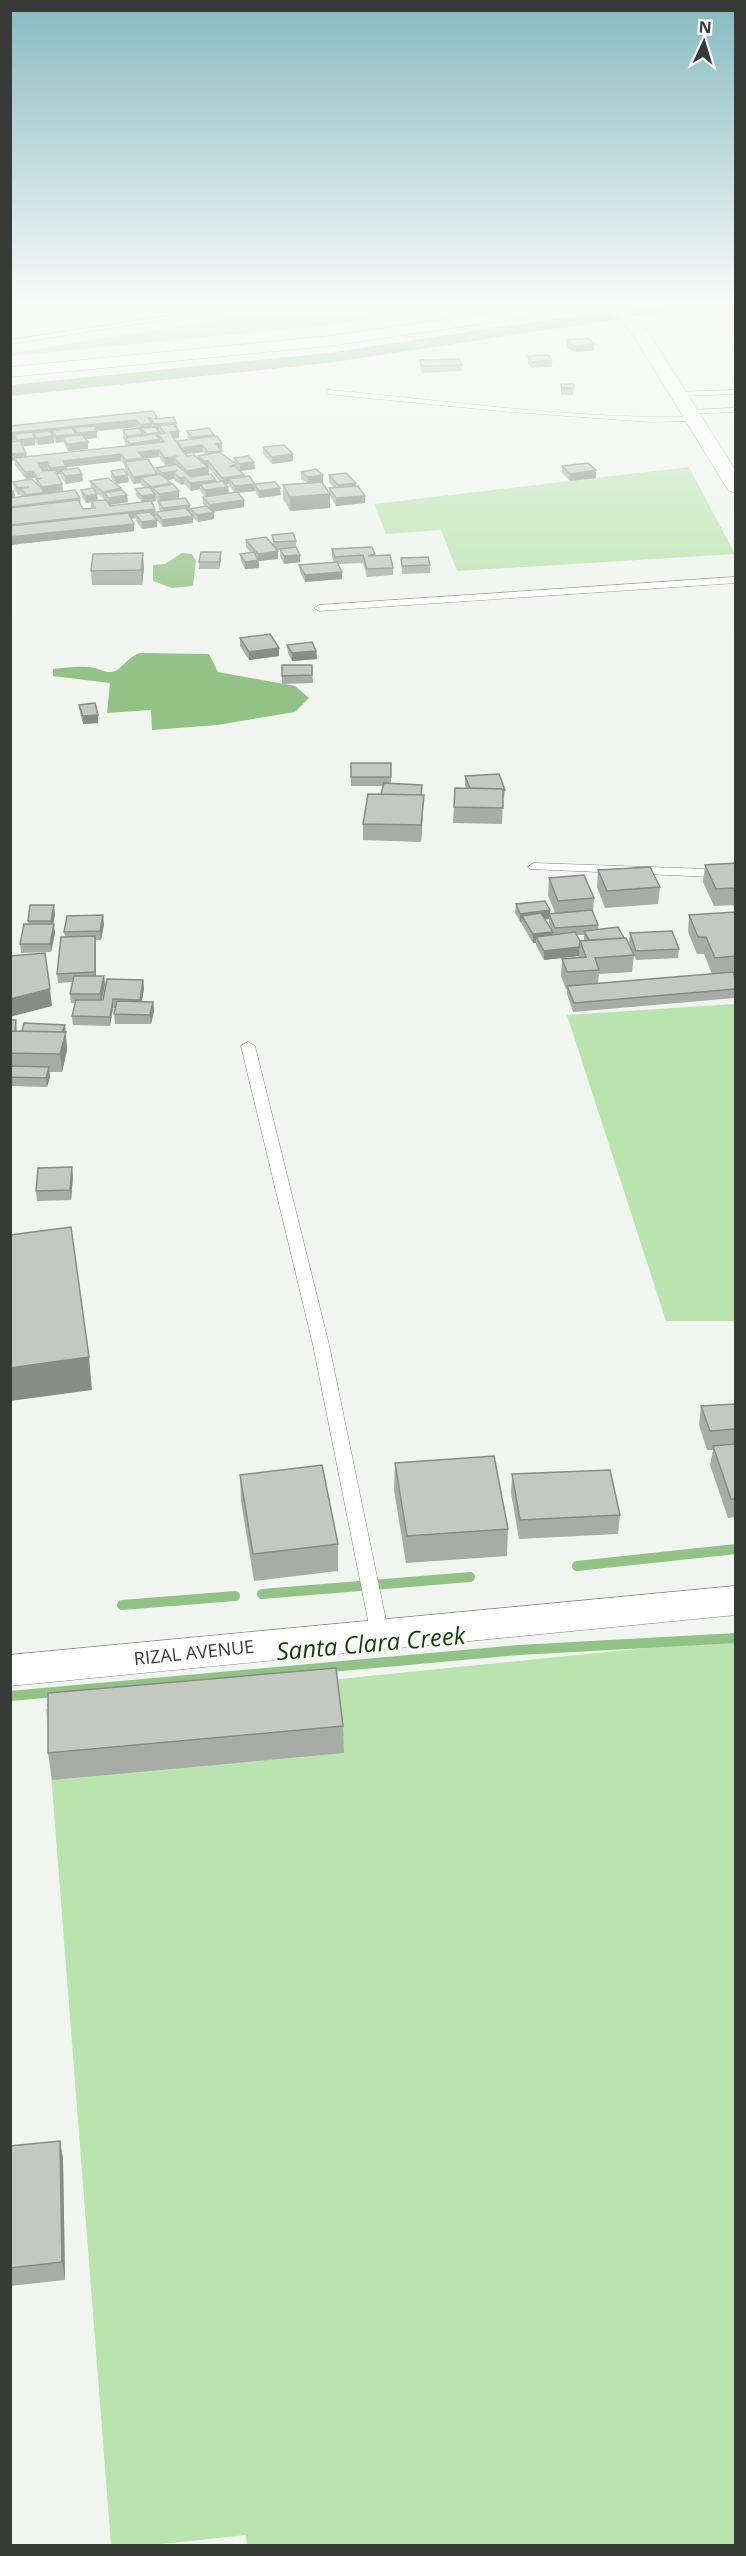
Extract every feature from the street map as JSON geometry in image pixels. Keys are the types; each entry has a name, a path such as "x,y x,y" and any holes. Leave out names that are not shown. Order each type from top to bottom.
{"main road":[{"path":"695,421 735,487"},
{"name":"RIZAL AVENUE","path":"10,1671 735,1600"}],"lane":[{"path":"319,608 735,580"},
{"path":"534,867 735,874"},
{"path":"248,1046 321,1345 381,1635"}],"shaded area":[{"path":"689,467 735,554 457,571 441,530 386,534 374,504"},
{"path":"182,553 192,554 196,561 193,586 172,588 153,581 153,565 165,564"},
{"path":"140,653 209,654 218,672 295,686 309,698 295,712 217,725 152,730 151,710 107,713 110,683 53,676 53,669 75,667 91,667 112,672"},
{"path":"734,1004 736,1008 735,1321 666,1321 567,1015"},
{"path":"735,1639 735,2545 247,2546 246,2535 153,2545 111,2545 46,1709"}],"building":[{"path":"55,421 124,421 10,433 10,426"},
{"path":"137,421 152,423 140,425"},
{"path":"153,421 176,423 154,424"},
{"path":"173,424 179,431 170,432 181,449 187,456 194,455 208,467 187,471 174,458 177,456 165,458 159,450 138,452 143,458 126,460 121,454 63,461 66,466 50,468 47,462 38,463 43,471 55,470 62,484 42,487 37,480 42,478 38,479 33,471 25,472 14,458 164,442 158,434 165,433 159,426"},
{"path":"94,426 97,431 77,433 74,428"},
{"path":"155,427 160,432 146,434 141,428"},
{"path":"72,428 76,434 56,436 52,431"},
{"path":"139,428 143,434 127,436 123,430"},
{"path":"209,428 214,435 192,437 187,431"},
{"path":"50,431 53,436 37,438 33,433"},
{"path":"32,432 35,438 17,440 14,434"},
{"path":"155,434 160,439 130,444 125,438"},
{"path":"82,435 88,442 67,444 62,437"},
{"path":"217,436 222,443 216,444 222,451 208,452 202,445 182,448 177,441"},
{"path":"20,441 26,453 10,454 10,442"},
{"path":"284,445 293,454 272,457 263,447"},
{"path":"219,452 236,464 229,467 235,466 244,475 222,478 208,461 198,456"},
{"path":"248,456 254,462 240,464 234,458"},
{"path":"148,459 157,474 133,477 125,462"},
{"path":"588,463 596,470 570,474 562,466"},
{"path":"176,464 191,477 211,474 216,480 190,483 184,477 180,478 174,473 176,471 163,473 156,468"},
{"path":"78,468 82,474 65,476 61,470"},
{"path":"123,469 128,475 115,477 111,471"},
{"path":"316,469 323,475 308,477 301,472"},
{"path":"346,473 356,483 338,485 329,475"},
{"path":"160,474 171,483 151,487 141,478"},
{"path":"249,476 255,484 235,486 229,479"},
{"path":"108,478 121,488 103,492 90,481"},
{"path":"32,479 45,492 27,495 20,489 29,487 18,488 13,482"},
{"path":"223,481 228,487 205,490 200,484"},
{"path":"275,482 280,488 259,491 254,484"},
{"path":"322,482 330,494 290,497 283,485"},
{"path":"173,484 179,491 159,494 152,488"},
{"path":"358,486 365,496 336,498 329,488"},
{"path":"149,487 155,494 142,496 135,489"},
{"path":"93,488 97,494 85,496 81,490"},
{"path":"75,490 80,498 10,507 10,498"},
{"path":"122,490 127,495 109,498 104,493"},
{"path":"237,492 244,500 210,505 203,497"},
{"path":"185,498 190,505 163,508 158,501"},
{"path":"78,500 83,509 95,508 91,501 106,500 110,506 151,501 155,509 10,525 10,508"},
{"path":"206,506 214,512 198,515 190,509"},
{"path":"186,508 193,516 162,520 156,512"},
{"path":"150,512 157,520 142,522 135,514"},
{"path":"128,513 134,524 10,537 10,526"},
{"path":"293,533 296,541 274,542 272,535"},
{"path":"266,537 278,551 258,554 246,540"},
{"path":"296,547 300,555 284,556 280,549"},
{"path":"372,547 375,554 368,556 390,555 393,568 367,569 363,555 335,557 332,549"},
{"path":"201,552 221,552 219,562 199,562"},
{"path":"254,552 258,560 245,562 240,554"},
{"path":"143,553 141,570 91,571 93,554"},
{"path":"428,557 430,565 402,566 401,558"},
{"path":"337,562 342,572 305,575 299,565"},
{"path":"270,634 279,648 249,652 240,638"},
{"path":"312,642 316,651 292,653 287,645"},
{"path":"282,665 312,665 312,675 282,676"},
{"path":"95,703 98,715 83,716 79,705"},
{"path":"351,763 391,763 391,777 351,777"},
{"path":"499,774 505,790 470,788 465,776"},
{"path":"384,783 422,785 421,795 381,794"},
{"path":"455,788 503,789 503,808 454,807"},
{"path":"368,794 424,795 421,825 363,824"},
{"path":"735,863 735,888 716,889 705,865"},
{"path":"650,867 660,887 607,891 598,870"},
{"path":"584,875 594,898 558,901 549,878"},
{"path":"545,901 550,910 520,914 516,904"},
{"path":"30,905 54,905 51,921 28,921"},
{"path":"592,910 598,925 555,928 549,914"},
{"path":"735,912 735,956 715,958 706,937 698,937 689,915"},
{"path":"541,913 553,932 533,934 522,916"},
{"path":"103,915 100,931 64,932 67,916"},
{"path":"24,924 54,924 50,944 20,944"},
{"path":"618,927 624,938 589,940 584,931"},
{"path":"672,931 679,949 636,951 630,933"},
{"path":"575,932 580,941 579,947 544,951 536,937"},
{"path":"95,936 95,972 57,974 61,937"},
{"path":"626,938 634,955 595,958 599,970 567,972 562,959 586,957 580,941"},
{"path":"45,953 50,989 10,999 10,956"},
{"path":"733,972 735,989 574,1003 567,986"},
{"path":"74,976 104,976 100,994 70,994"},
{"path":"107,979 143,980 140,1000 113,999 110,1017 72,1016 76,1000 103,1000"},
{"path":"117,1001 153,1002 150,1015 114,1014"},
{"path":"10,1020 16,1020 15,1031 12,1031 10,1035"},
{"path":"24,1023 65,1025 62,1032 22,1031"},
{"path":"12,1031 66,1032 60,1054 10,1053"},
{"path":"10,1066 49,1067 46,1078 10,1077"},
{"path":"72,1167 70,1190 36,1191 38,1168"},
{"path":"71,1227 89,1357 10,1368 10,1235"},
{"path":"735,1404 735,1429 710,1431 701,1406"},
{"path":"735,1444 735,1499 731,1499 713,1446"},
{"path":"494,1456 508,1529 407,1536 395,1463"},
{"path":"322,1465 338,1544 253,1554 240,1475"},
{"path":"610,1470 620,1515 520,1520 512,1474"},
{"path":"336,1668 343,1726 48,1753 48,1693"},
{"path":"60,2141 62,2262 10,2268 10,2146"}],"waterway":[{"path":"577,1566 736,1549"},
{"path":"262,1594 470,1577"},
{"path":"122,1605 235,1596"},
{"name":"Santa Clara Creek","path":"10,1696 519,1650 736,1638"}]}
